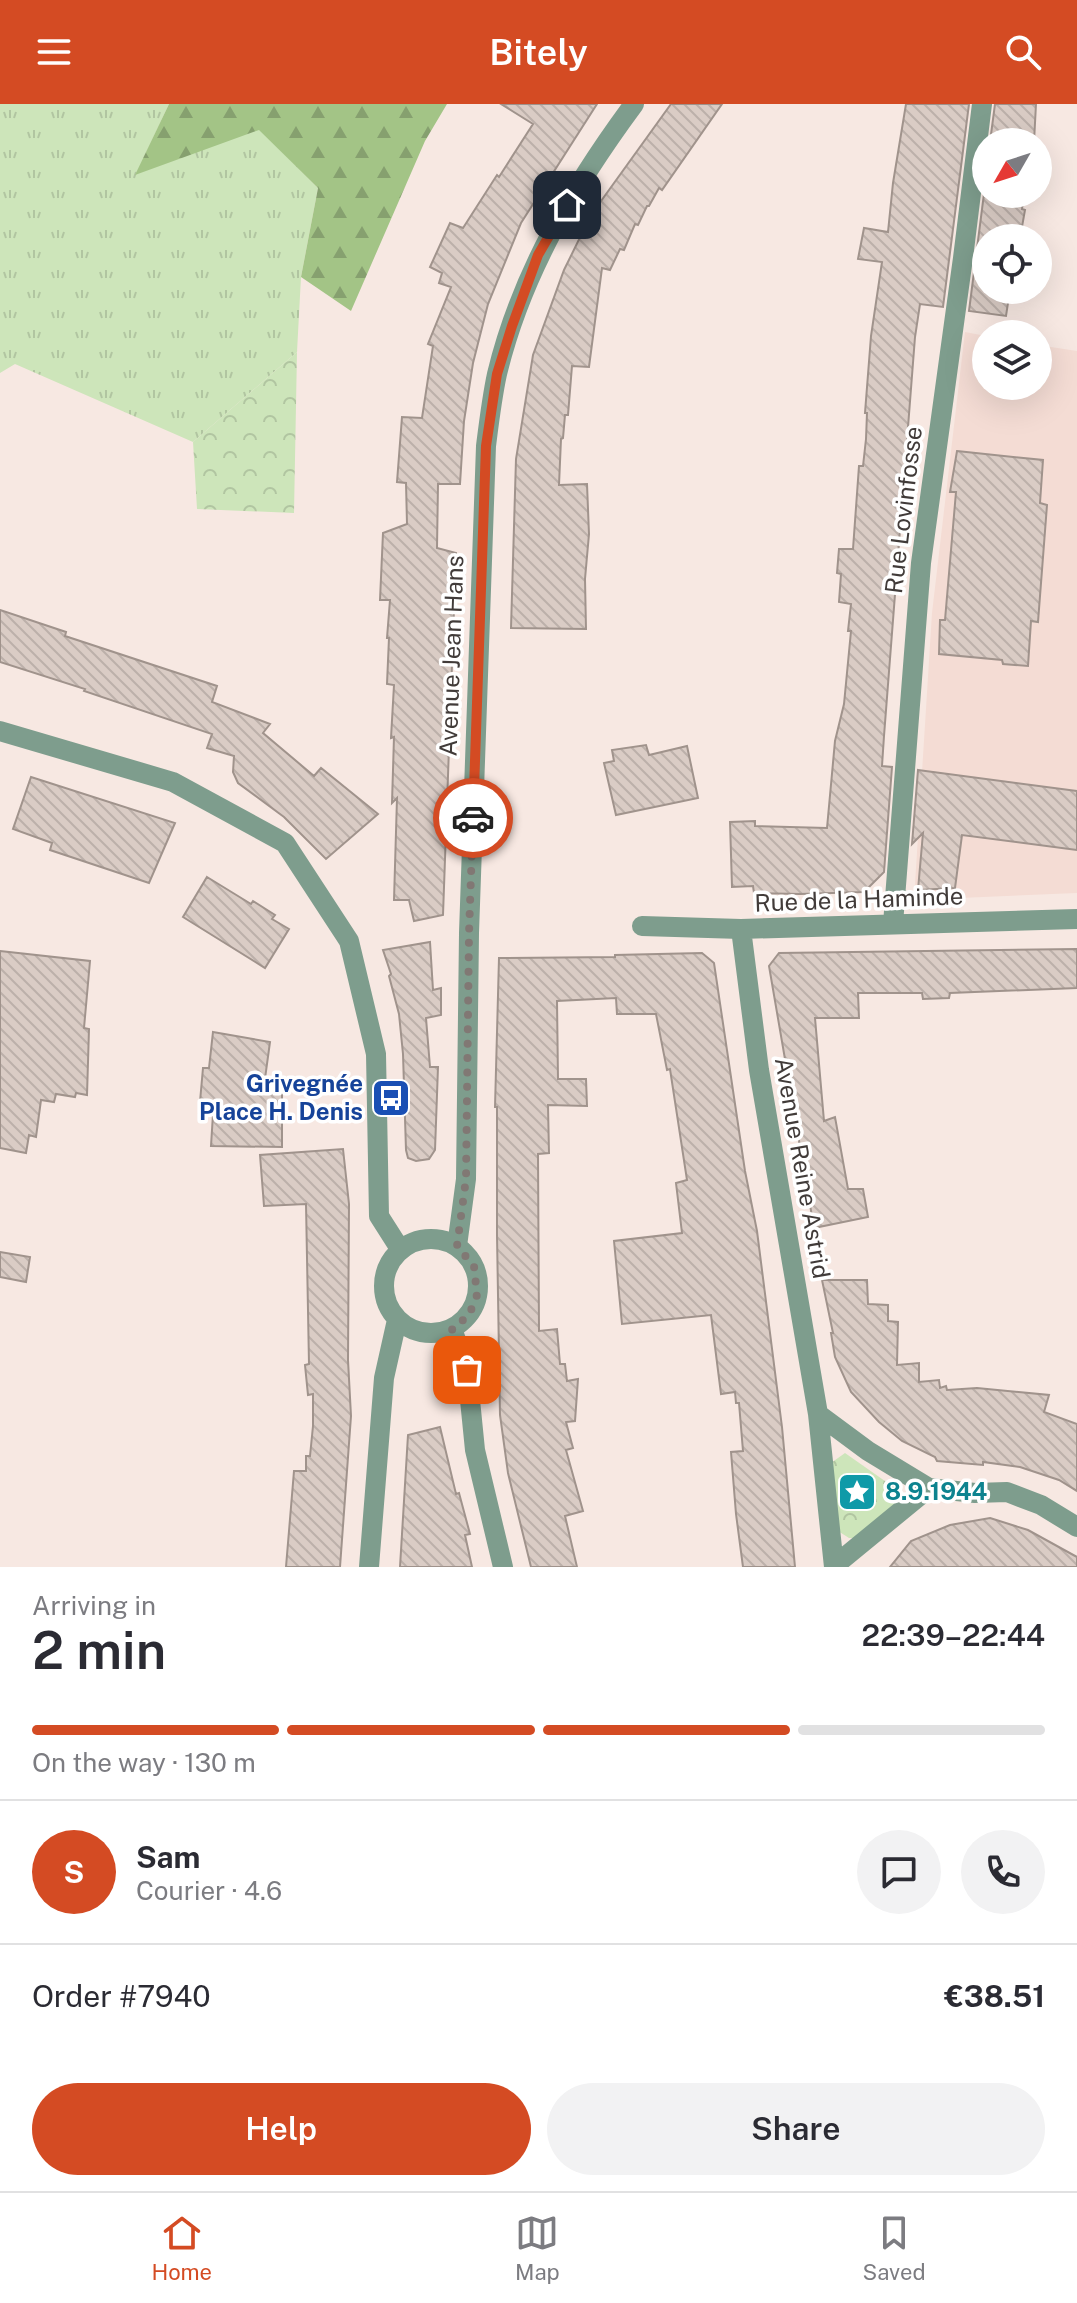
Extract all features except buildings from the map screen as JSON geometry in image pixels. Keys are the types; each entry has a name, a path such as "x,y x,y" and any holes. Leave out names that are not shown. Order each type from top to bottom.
{"street":[{"name":"Avenue Jean Hans","path":"457,1246 466,1179 469,933 488,432 497,374 538,255 596,156 634,104"},
{"name":"Rue Lovinfosse","path":"893,924 921,563 982,104"},
{"path":"0,731 173,782 285,843 349,941 376,1054 379,1216 400,1249"},
{"name":"Rue de la Haminde","path":"642,926 741,929 1077,919"},
{"name":"Avenue Reine Astrid","path":"741,929 759,1070 818,1414 834,1566"},
{"path":"438,1239 457,1246 474,1266 477,1295 469,1315 452,1329 436,1333 413,1331 397,1320 384,1298 385,1271 400,1249 418,1240 438,1239"},
{"path":"369,1567 384,1378 397,1320"},
{"path":"452,1329 467,1370 475,1450 503,1567"},
{"path":"818,1414 868,1451 929,1488 975,1493 1007,1492 1041,1505 1077,1527"},
{"name":"Avenue Reine Astrid","path":"834,1566 929,1488"}],"shaded area":[{"path":"965,332 972,333 972,400 1052,400 1052,347 1077,351 1077,893 914,900 932,613"}],"green space":[{"path":"0,104 169,104 136,174 259,129 318,188 301,277 297,352 193,442 15,364 0,373"},
{"path":"169,104 447,104 425,141 351,311 301,277 318,188 259,130 135,175"},
{"path":"297,352 294,513 197,509 193,442"},
{"path":"845,1453 902,1493 900,1500 855,1538 838,1531 831,1463"}],"way so far":[{"path":"467,1370 452,1329 469,1315 477,1295 474,1266 457,1246 466,1179 473,818"}],"place":[{"name":"Grivegnée Place H. Denis","path":"391,1098"},
{"name":"8.9.1944","path":"857,1492"}],"route":[{"path":"473,818 486,446 497,374 538,255 567,205"}]}
